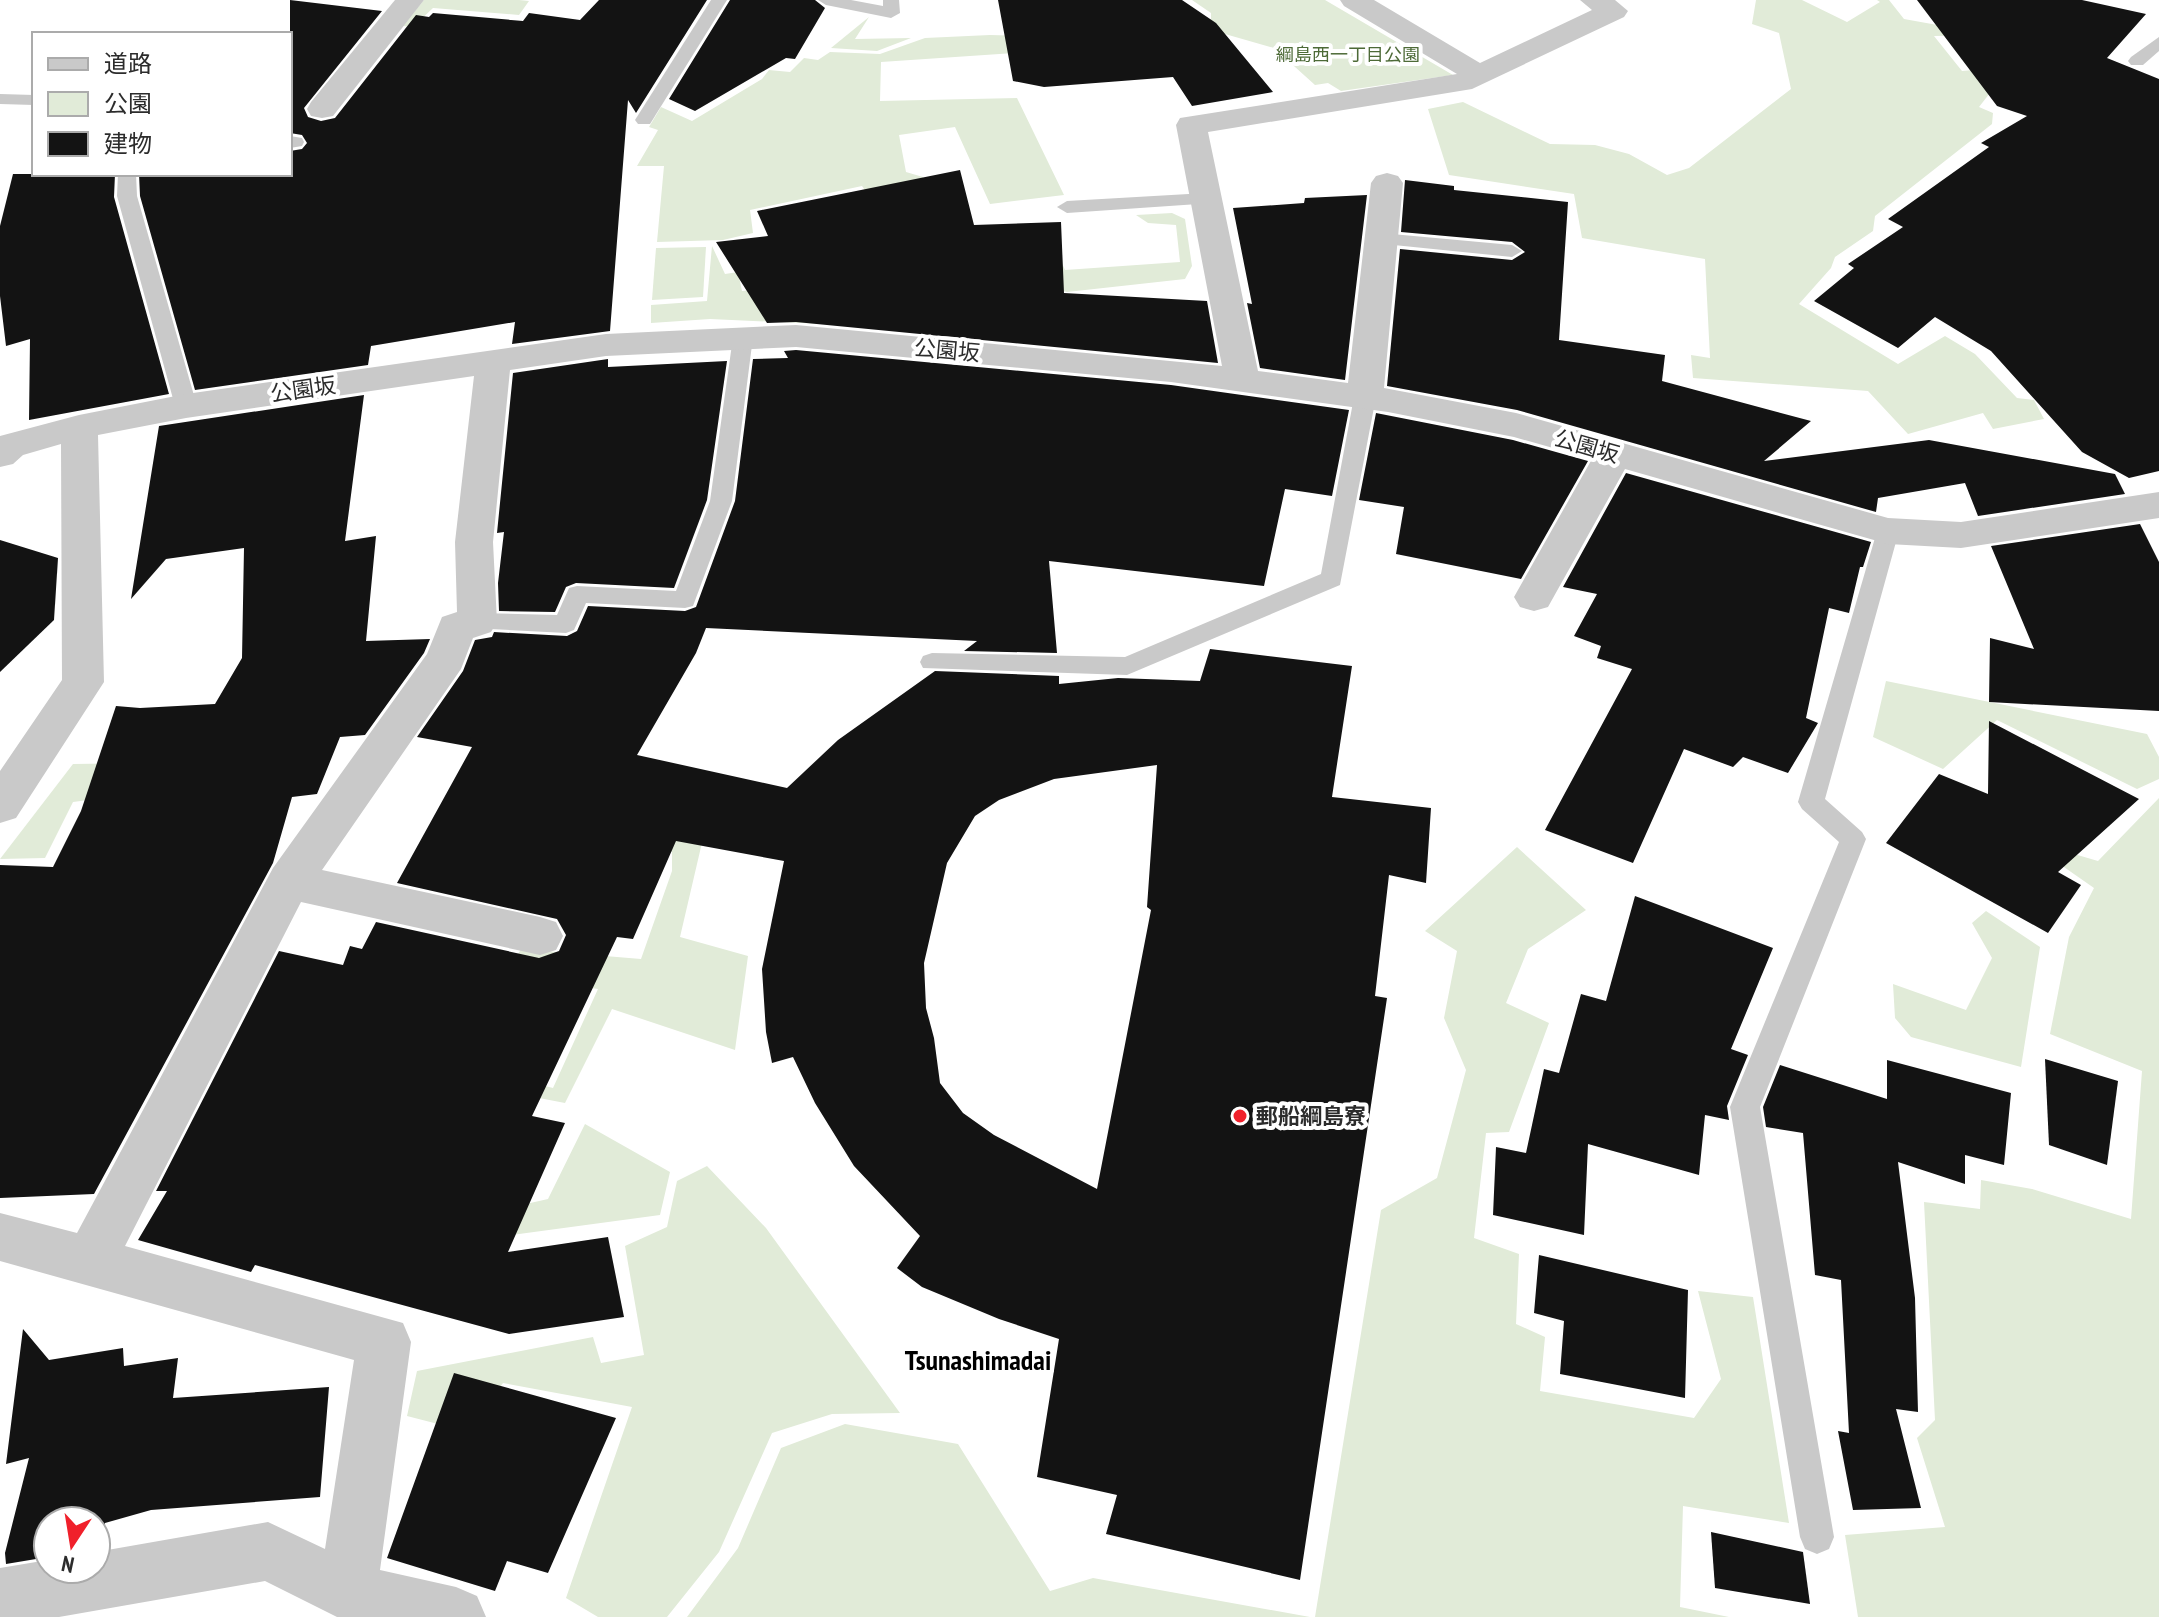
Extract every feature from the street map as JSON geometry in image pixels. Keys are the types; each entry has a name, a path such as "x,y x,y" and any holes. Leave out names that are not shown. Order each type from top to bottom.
{"street":[{"path":"322,109 410,0"},
{"path":"1354,0 1480,75"},
{"path":"1242,379 1191,125 1461,83 1614,11 1594,0"},
{"path":"1365,397 1387,183"},
{"name":"公園坂","path":"3,446 186,406 606,345 796,336 1242,379 1365,397 1516,425 1888,531 1961,535 2159,505"},
{"path":"89,1263 289,881 446,658 456,627 477,622 474,542 493,361"},
{"path":"0,806 83,682 79,427"},
{"path":"1534,597 1614,454"},
{"path":"289,881 540,936"},
{"path":"0,1237 384,1342 348,1592"},
{"path":"22,1602 268,1551 348,1592 456,1617"}],"lane":[{"path":"644,120 719,0"},
{"path":"826,0 891,13 891,0"},
{"path":"2137,61 2159,42"},
{"path":"0,99 32,100"},
{"path":"127,176 127,196 141,251 186,406"},
{"path":"1067,207 1206,199"},
{"path":"1381,239 1512,251"},
{"path":"477,622 566,624 577,594 685,600 721,501 743,337"},
{"path":"932,662 1127,666 1332,579 1365,397"},
{"path":"1817,1537 1745,1107 1853,839 1811,802 1888,531"}],"green space":[{"path":"424,0 529,1 519,15 433,8 413,27 403,26"},
{"name":"綱島西一丁目公園","path":"1192,0 1325,0 1453,75 1341,91 1328,83 1315,85 1274,48 1211,30 1211,13"},
{"path":"1756,0 1802,0 1847,22 1880,2 1877,0 1889,0 1904,19 1993,35 1934,36 1962,71 2039,64 2004,75 1979,107 1993,113 1992,124 1875,216 1873,231 1835,257 1831,268 1799,304 1898,364 1945,336 1975,354 2017,398 2034,400 2044,419 1993,429 1983,413 1908,434 1868,391 1693,378 1691,355 1710,358 1705,259 1582,238 1574,194 1449,175 1428,109 1463,102 1550,144 1595,145 1629,154 1667,175 1689,168 1791,89 1779,33 1752,24"},
{"path":"869,17 855,39 911,38 877,51 831,48"},
{"path":"1032,36 1090,48 881,62 880,101 1017,98 1064,195 990,204 955,127 899,135 906,172 923,177 929,207 882,214 862,186 750,210 753,233 723,240 657,242 664,166 637,166 658,130 649,127 661,107 692,121 762,79 769,70 790,72 804,58 818,60 830,52 880,54 925,38"},
{"path":"1172,213 1185,219 1192,266 1185,279 1067,292 1027,282 890,327 710,319 651,323 651,305 707,301 712,246 725,274 738,272 742,291 1061,261 1065,270 1180,262 1176,225 1148,223 1136,215"},
{"path":"706,247 703,297 652,300 656,248"},
{"path":"1886,681 2147,734 2159,757 2159,779 2137,789 1997,720 1943,769 1873,737"},
{"path":"143,763 96,799 73,802 45,858 0,859 73,764"},
{"path":"2159,798 2159,1617 1858,1617 1845,1535 1945,1527 1917,1438 1935,1420 1924,1202 1980,1209 1981,1180 2032,1189 2131,1219 2142,1071 2050,1034 2069,937 2094,888 2051,858 2057,849 2098,861"},
{"path":"575,832 704,834 680,937 748,956 735,1050 612,1009 565,1103 249,1042 377,1043 553,1088 598,989 506,975 521,949 641,959 672,871 672,852"},
{"path":"1517,847 1586,910 1528,949 1506,1003 1549,1023 1509,1132 1486,1133 1474,1238 1519,1254 1516,1324 1545,1337 1540,1391 1694,1418 1721,1379 1698,1291 1753,1297 1789,1523 1683,1506 1680,1607 1729,1617 1315,1617 1381,1210 1437,1178 1466,1070 1444,1018 1457,951 1425,931"},
{"path":"1986,911 2040,947 2021,1067 1911,1037 1895,1018 1893,984 1966,1010 1992,958 1972,923"},
{"path":"585,1124 670,1172 660,1215 446,1244 485,1213 548,1199"},
{"path":"707,1166 766,1228 900,1413 832,1414 772,1433 719,1552 667,1617 598,1617 566,1598 632,1407 503,1383 492,1398 438,1424 407,1416 417,1371 593,1337 601,1363 644,1355 625,1246 667,1227 677,1181"},
{"path":"845,1424 958,1444 1050,1591 1093,1578 1310,1617 687,1617 738,1548 781,1448"}],"building":[{"path":"290,0 382,11 304,108 308,117 321,121 335,118 416,15 429,17 433,13 523,21 529,13 580,20 599,0 707,0 636,113 628,100 610,331 512,344 515,322 371,346 368,365 195,390 140,196 139,176 292,176 292,151 302,149 307,143 302,135 292,133"},
{"path":"730,0 815,0 825,8 795,59 786,58 695,111 669,99"},
{"path":"998,0 1182,0 1216,23 1273,92 1192,106 1173,77 1044,87 1013,81"},
{"path":"1917,0 2082,0 2146,14 2107,58 2159,79 2159,471 2129,478 2082,452 1991,351 1935,317 1898,348 1814,301 1854,268 1848,264 1903,227 1888,219 1989,147 1981,143 2027,116 1997,106"},
{"path":"960,170 974,225 1061,222 1064,293 1207,301 1218,363 796,322 767,323 716,242 768,236 757,211"},
{"path":"13,174 115,176 114,197 169,394 29,420 30,339 6,346 0,296 0,226"},
{"path":"1405,180 1454,186 1454,190 1568,202 1559,340 1665,355 1662,381 1811,421 1764,461 1929,440 2115,474 2125,494 1978,516 1965,483 1878,498 1876,512 1517,410 1387,386 1400,249 1512,260 1525,252 1512,242 1401,232"},
{"path":"1367,195 1345,380 1260,368 1247,303 1252,304 1233,208 1304,203 1305,198"},
{"path":"784,351 1171,385 1349,410 1332,496 1285,489 1264,586 1049,561 1057,653 964,651 977,641 706,628 696,653 637,755 787,788 838,740 935,671 1059,676 1059,684 1118,678 1200,681 1210,649 1352,666 1332,797 1431,808 1426,883 1389,875 1375,996 1387,998 1300,1580 1106,1534 1117,1495 1037,1477 1059,1339 999,1319 922,1287 897,1268 920,1236 854,1166 815,1103 793,1057 772,1063 766,1032 762,969 784,861 676,841 633,939 617,937 532,1116 565,1123 508,1252 608,1237 624,1317 509,1334 255,1265 251,1272 138,1240 167,1191 156,1191 279,951 343,965 350,946 362,949 376,922 539,958 559,951 566,935 557,919 397,883 472,747 417,737 463,671 475,640 492,637 494,632 567,636 577,631 588,606 685,611 696,607 735,501 753,359 788,358","holes":["1157,765 1147,907 1151,910 1097,1189 994,1135 963,1113 940,1083 926,1008 924,963 947,863 975,816 999,800 1054,779"]},
{"path":"608,359 608,367 727,361 707,500 674,588 576,583 566,587 555,612 499,611 498,583 504,532 497,533 513,373"},
{"path":"364,395 345,541 376,536 366,641 430,639 424,653 365,735 340,737 317,794 292,797 273,863 94,1194 0,1198 0,865 53,867 81,811 116,706 140,708 215,704 242,658 244,548 166,559 131,599 159,426"},
{"path":"1376,413 1513,440 1588,461 1521,579 1396,554 1404,507 1359,500"},
{"path":"1626,473 1871,542 1863,567 1860,567 1849,613 1829,608 1806,718 1818,723 1788,773 1743,757 1733,767 1684,749 1633,863 1545,830 1632,669 1597,658 1601,646 1574,636 1597,594 1563,587"},
{"path":"2140,524 2159,562 2159,711 1989,702 1990,638 2034,649 1991,546"},
{"path":"0,540 58,558 54,620 0,672"},
{"path":"1989,721 2139,799 2058,872 2081,885 2048,933 1886,843 1939,774 1988,794"},
{"path":"1635,896 1773,948 1731,1049 1748,1055 1727,1106 1729,1120 1705,1115 1699,1175 1588,1144 1584,1235 1493,1215 1496,1147 1526,1153 1544,1069 1559,1073 1581,994 1606,1001"},
{"path":"2045,1059 2118,1081 2107,1165 2049,1145"},
{"path":"1887,1060 2011,1093 2004,1165 1965,1155 1965,1184 1898,1162 1915,1298 1918,1412 1896,1409 1921,1508 1853,1510 1838,1431 1849,1433 1841,1280 1815,1275 1803,1133 1766,1127 1763,1107 1780,1065 1887,1099"},
{"path":"1539,1255 1688,1290 1685,1398 1560,1374 1564,1321 1534,1313"},
{"path":"23,1329 49,1360 123,1348 124,1366 178,1358 173,1398 329,1387 320,1497 151,1510 112,1521 112,1505 32,1505 32,1560 6,1564 5,1553 29,1458 6,1464"},
{"path":"454,1373 616,1418 548,1573 507,1561 495,1591 387,1558"},
{"path":"1711,1532 1803,1552 1810,1604 1715,1588"}],"place":[{"name":"郵船綱島寮","path":"1240,1116"}],"district":[{"name":"Tsunashimadai","path":"978,1359"}]}
